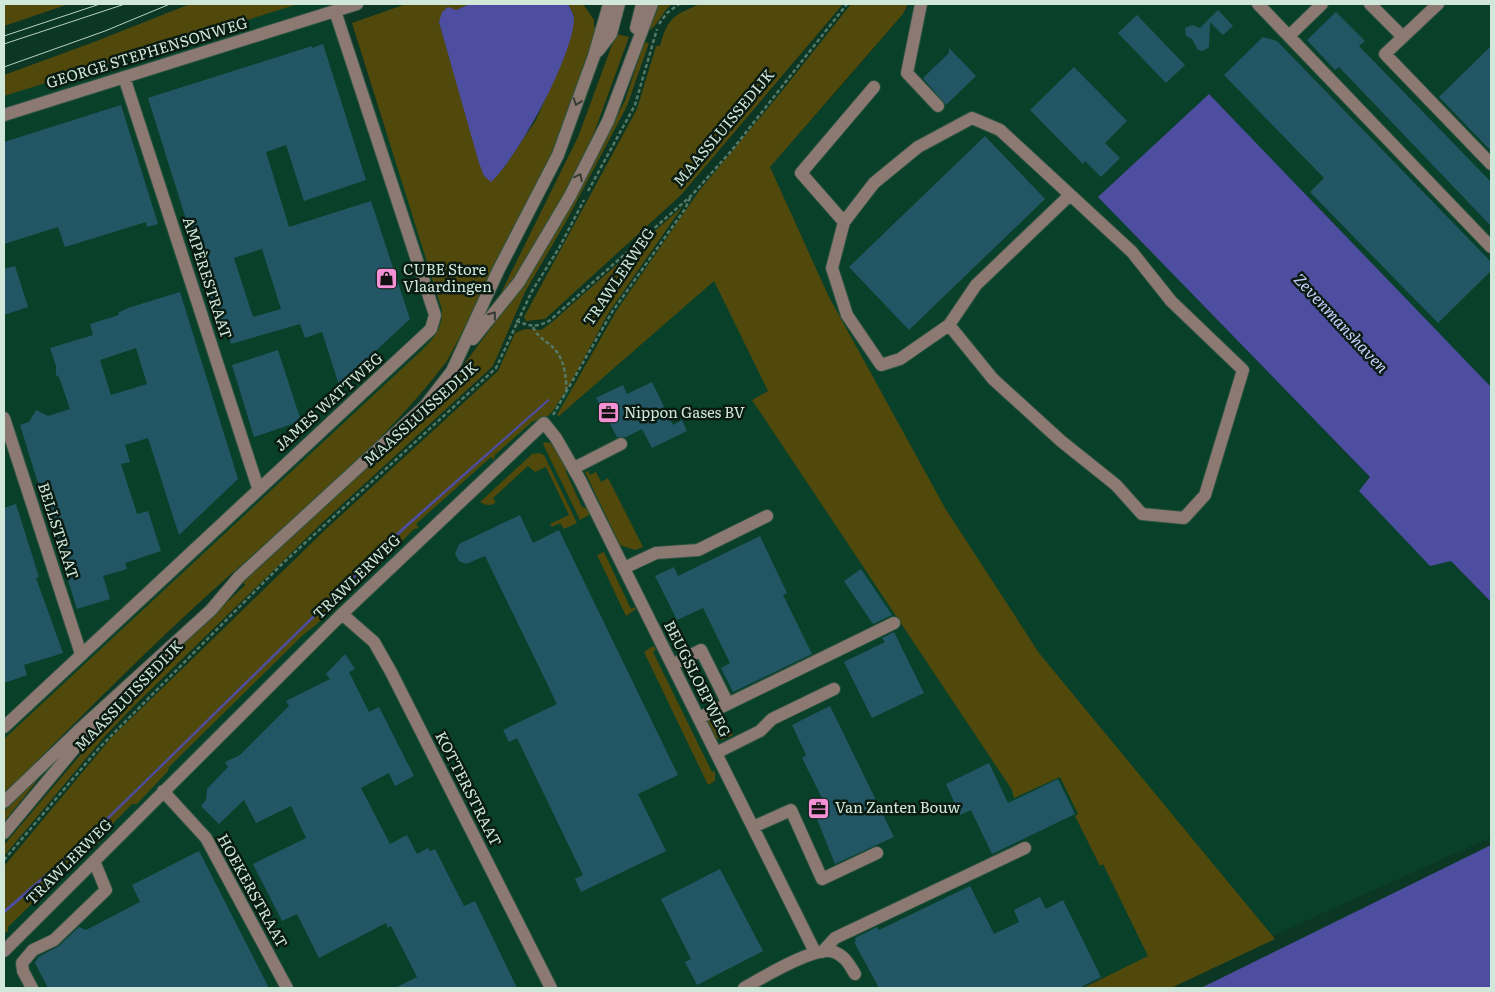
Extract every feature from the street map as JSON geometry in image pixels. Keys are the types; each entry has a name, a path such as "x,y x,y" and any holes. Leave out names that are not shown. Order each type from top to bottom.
{"street":[{"name":"GEORGE STEPHENSONWEG","path":"4,115 358,4"},
{"name":"MAASSLUISSEDIJK","path":"4,802 211,610 239,577 425,406 452,372 498,272 558,155 594,56 609,4"},
{"name":"MAASSLUISSEDIJK","path":"594,56 611,34 619,4"},
{"name":"MAASSLUISSEDIJK","path":"631,58 642,4"},
{"name":"MAASSLUISSEDIJK","path":"462,353 519,282 538,252 608,121 652,4"},
{"path":"921,4 907,74 938,106"},
{"path":"1258,4 1491,247"},
{"path":"1289,36 1322,4"},
{"path":"1370,4 1403,37"},
{"path":"1438,4 1385,54 1491,164"},
{"name":"JAMES WATTWEG","path":"4,727 258,488 425,337 434,322 435,315 335,11"},
{"name":"AMPÈRESTRAAT","path":"124,77 258,488"},
{"path":"844,222 801,173 874,87"},
{"path":"949,325 993,379 1061,441 1116,485 1142,514 1184,518 1195,507 1205,495 1243,370 1171,301 1132,252 1000,130 972,118 918,147 874,183 844,222 832,268 847,315 881,365 900,359 949,325 976,285 1070,195"},
{"name":"BELLSTRAAT","path":"4,418 81,654"},
{"name":"BEUGSLOEPWEG","path":"544,423 574,468 698,718 818,952"},
{"name":"TRAWLERWEG","path":"4,951 342,614 544,423"},
{"path":"574,468 621,444"},
{"path":"624,568 656,553 698,550 767,516"},
{"name":"KOTTERSTRAAT","path":"342,614 374,642 391,672 551,988"},
{"path":"698,718 894,623"},
{"path":"672,665 701,650 728,704"},
{"path":"716,753 760,731 772,719 834,689"},
{"name":"MAASSLUISSEDIJK","path":"4,833 113,700"},
{"name":"HOEKERSTRAAT","path":"163,791 206,838 287,988"},
{"path":"753,827 791,810 822,879 877,853"},
{"path":"744,988 818,952 835,938 1025,848"},
{"path":"32,988 23,970 22,963 33,950 54,940 106,890 94,861"},
{"path":"818,952 833,951 847,960 855,974"}],"path":[{"path":"655,37 663,18 680,4"},
{"name":"MAASSLUISSEDIJK","path":"4,860 99,748 282,564 496,368 516,321 532,327 539,327 549,321 692,195 732,150 847,4"},
{"name":"TRAWLERWEG","path":"544,423 554,414 566,396 612,312 692,195"},
{"path":"532,327 542,340 557,352 566,374 566,396"}],"shaded area":[{"path":"4,4 69,4 4,26"},
{"path":"190,4 298,4 4,96 4,75"},
{"path":"236,4 336,4 451,303 441,341 4,746 4,78"},
{"path":"406,4 470,4 456,10 439,22 484,176 503,169 536,120 570,36 574,16 568,4 583,4 594,20 594,27 598,28 552,161 447,361 421,393 365,453 159,641 4,794 4,739 422,350 437,332 441,322 442,310 352,23"},
{"path":"659,4 672,4 653,27 647,31"},
{"path":"700,4 843,4 681,195 545,319 526,321 524,317 637,109 656,46 660,46 666,29 673,18"},
{"path":"851,4 908,4 903,14 770,167 829,297 945,508 1039,653 1275,939 1171,988 1083,988 1148,956 1103,864 1100,866 1075,816 1078,814 1060,777 1014,798 1012,790 752,400 768,391 714,281 559,416 557,415 617,310 699,191"},
{"path":"910,4 1491,4 1491,387 1209,94 1098,197 1491,603 1491,837 1157,988 6,988 4,985 4,906 406,529 575,384 845,82"},
{"path":"616,34 629,37 590,144 566,193 501,302 498,299 578,137"},
{"path":"644,42 649,43 627,106 568,218 525,292 493,366 323,522 139,701 105,736 4,856 4,845 137,688 245,585 242,581 451,382 522,286 625,101"},
{"path":"683,206 609,312 569,386 552,412 544,419 533,421 495,455 494,460 491,457 416,524 419,528 414,529 376,568 372,567 317,624 303,635 169,767 168,771 137,804 132,804 102,835 103,839 75,864 74,868 71,865 8,927 8,931 4,934 5,865 111,738 325,530 498,371 515,333 525,329 541,330 551,323"},
{"path":"545,442 554,444 567,466 566,472 582,507 589,509 589,515 580,520 543,444"},
{"path":"539,453 544,455 577,523 564,529 560,523 552,527 550,524 569,515 546,467 535,472 528,466 493,498 496,502 492,505 480,502 532,454"},
{"path":"588,471 590,475 596,472 601,482 608,478 643,547 635,550 620,545 585,472"},
{"path":"604,552 631,609 635,607 636,609 626,616 597,555"},
{"path":"653,646 656,649 653,652 712,772 715,771 715,781 708,785 644,652"},
{"path":"721,712 733,735 722,740 715,738 706,719"},
{"path":"48,767 4,822 4,811"}],"water":[{"path":"470,4 568,4 574,18 572,35 565,56 543,104 515,151 491,182 484,176 479,163 439,22 442,12 448,7 456,10"},
{"name":"Zevenmanshaven","path":"1209,94 1491,387 1491,602 1451,561 1430,566 1359,491 1370,477 1098,197"},
{"path":"548,399 550,400 405,529 73,854 4,914 4,910 71,852 403,527"},
{"path":"1491,845 1491,988 1201,988"}],"building":[{"path":"1218,10 1233,26 1223,35 1210,22 1209,47 1203,51 1198,50 1192,39 1186,36 1185,28 1192,25 1200,28"},
{"path":"1336,12 1365,41 1359,46 1491,182 1491,226 1339,67 1335,70 1307,40"},
{"path":"1137,15 1185,65 1166,83 1118,33"},
{"path":"1263,37 1277,41 1491,262 1491,271 1438,323 1310,192 1324,178 1224,75"},
{"path":"323,44 366,180 304,201 286,145 266,152 289,227 371,201 410,319 339,385 322,332 305,338 300,324 231,344 226,326 220,328 148,98 312,46 312,48","holes":["262,249 281,309 253,317 234,258"]},
{"path":"1491,46 1491,151 1439,97"},
{"path":"949,48 976,76 946,105 923,78 949,53"},
{"path":"1074,67 1127,121 1105,143 1120,158 1101,177 1085,161 1083,164 1030,110"},
{"path":"121,105 158,224 147,227 146,222 65,247 58,227 4,244 4,142"},
{"path":"985,136 1045,199 909,330 849,267"},
{"path":"15,266 28,307 4,315 4,269"},
{"path":"180,292 238,479 179,535 148,438 125,445 130,462 121,464 137,514 148,511 161,551 125,563 127,569 103,576 110,599 77,609 20,425 29,422 36,410 48,416 70,409 59,377 56,375 56,366 50,348 93,335 90,324 119,315 118,313 128,308","holes":["136,348 147,384 111,395 100,360"]},
{"path":"278,350 301,421 254,437 232,365"},
{"path":"652,382 673,425 682,420 687,431 652,448 642,429 626,437 617,437 596,398 623,385 627,394"},
{"path":"16,504 39,577 36,578 63,653 24,665 27,675 4,683 4,508"},
{"path":"520,515 533,543 559,530 678,775 638,794 666,851 581,892 575,879 583,875 517,738 509,742 503,730 557,704 485,556 466,564 459,561 455,554 459,544"},
{"path":"760,536 787,593 783,595 812,654 733,692 721,668 730,663 703,608 677,620 655,576 674,567 678,576"},
{"path":"861,569 892,615 873,624 844,581"},
{"path":"894,632 924,693 872,718 844,662 885,642 882,638"},
{"path":"345,654 355,669 349,672 369,712 379,707 414,776 395,786 389,773 361,788 390,844 407,835 417,854 428,848 430,851 435,849 464,906 475,901 517,988 395,988 417,977 391,926 388,928 386,923 319,958 297,914 282,921 253,864 306,838 291,806 256,823 244,800 219,824 201,806 206,800 207,789 228,767 225,762 240,755 289,706 286,701 330,679 326,674"},
{"path":"830,706 894,837 835,864 811,804 822,798 802,758 806,755 792,725"},
{"path":"989,763 1008,803 1058,779 1075,814 992,854 971,810 960,815 946,784"},
{"path":"199,851 269,988 48,988 35,963 38,957 59,946 79,927 86,930 140,902 132,885"},
{"path":"720,869 763,951 697,985 685,962 691,959 661,899"},
{"path":"970,886 994,934 1019,922 1014,910 1040,897 1046,909 1063,900 1101,977 1079,988 879,988 854,942 856,941 855,938 877,927 879,930"}],"tram line":[{"path":"4,36 100,4"},
{"path":"4,44 125,4"},
{"path":"4,67 105,31 170,4"}],"place":[{"name":"CUBE Store Vlaardingen","path":"387,279"},
{"name":"Nippon Gases BV","path":"608,413"},
{"name":"Van Zanten Bouw","path":"819,808"}]}
